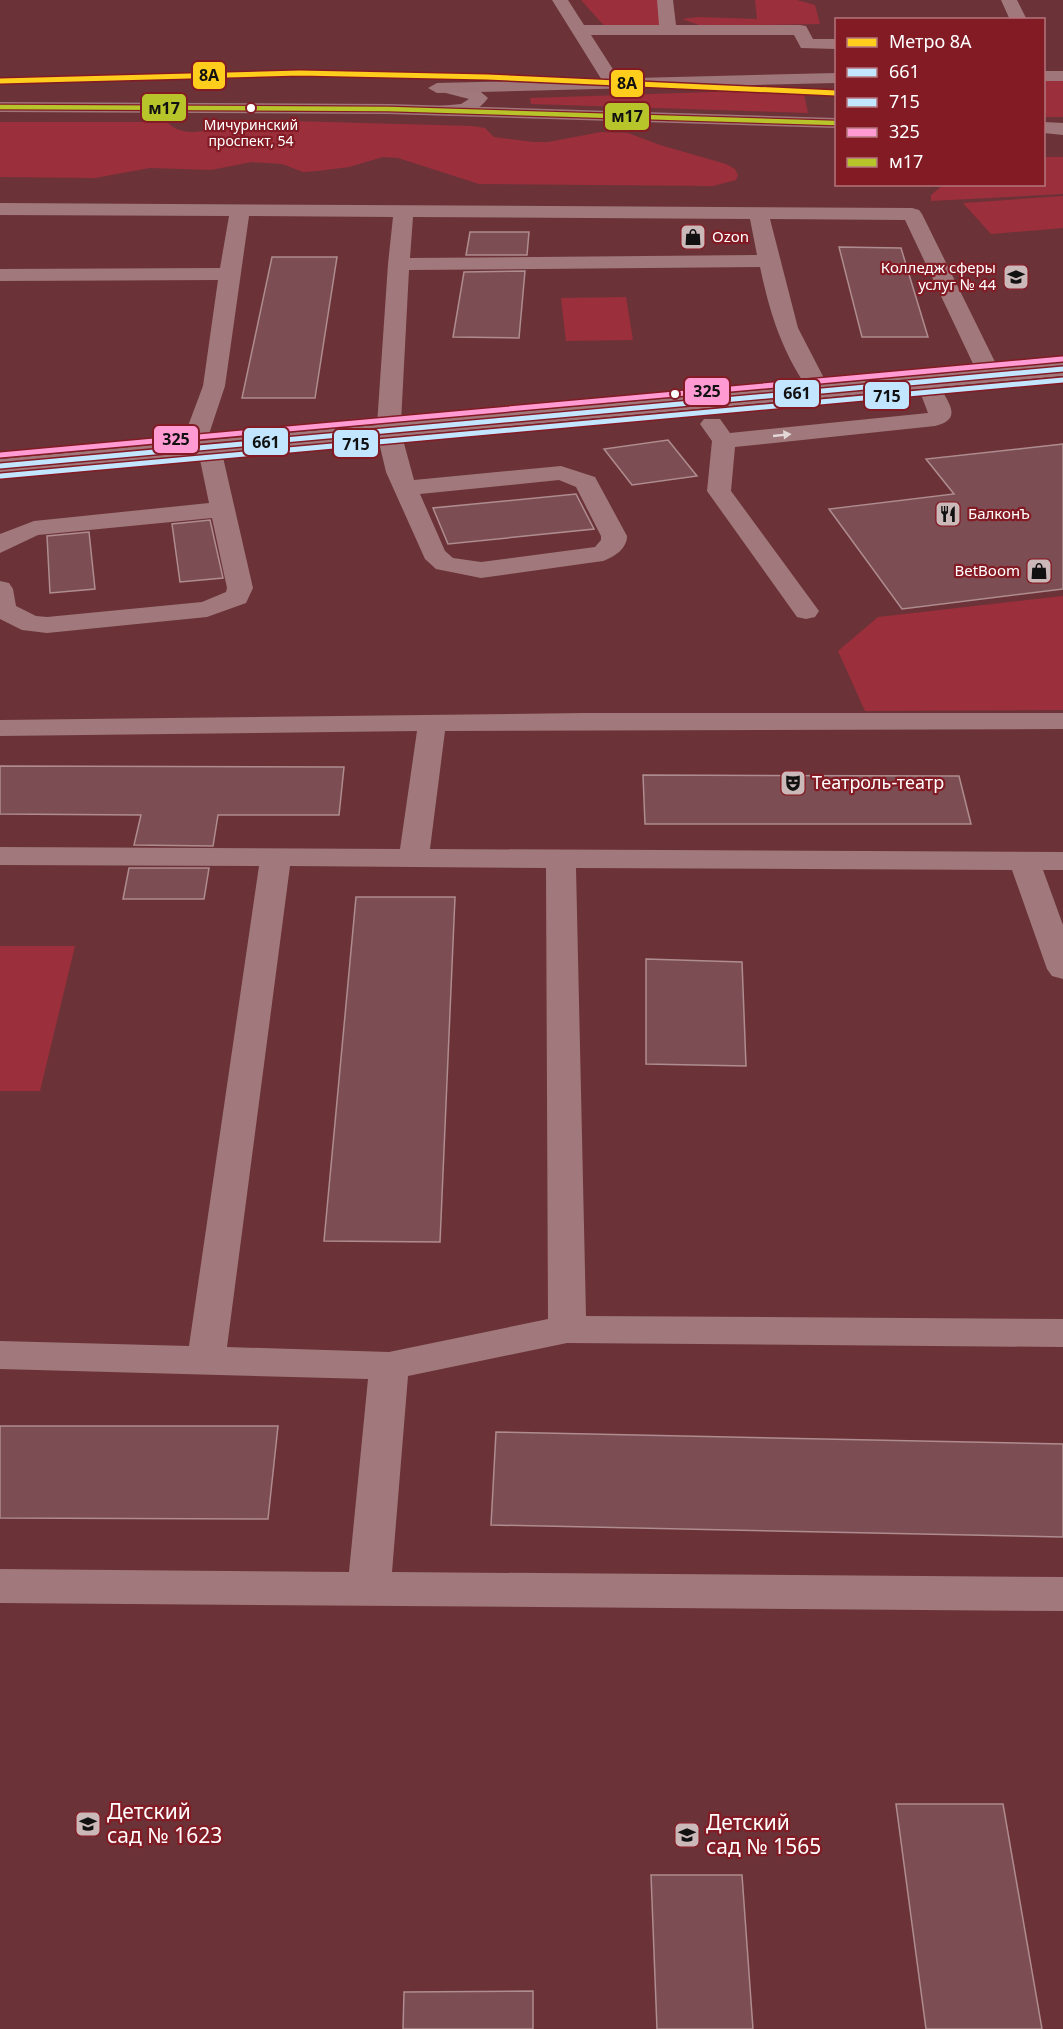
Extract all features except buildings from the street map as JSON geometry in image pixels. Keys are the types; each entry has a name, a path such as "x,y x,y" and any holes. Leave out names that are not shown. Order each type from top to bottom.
{"main road":[{"path":"1045,76 1063,76"},
{"path":"0,90 448,88 835,78"},
{"path":"0,107 444,110 835,123"},
{"path":"1045,128 1063,129"}],"street":[{"path":"560,0 614,85"},
{"path":"665,0 668,30"},
{"path":"1009,0 1018,18"},
{"path":"579,30 800,30 807,44 835,44"},
{"path":"444,110 466,108 474,105 479,98 469,91 448,88"},
{"path":"0,210 912,214 986,364 989,376"},
{"path":"0,589 3,610 13,617 39,625 207,609 225,604 237,597 240,588 224,509 200,447 213,396 240,210"},
{"path":"404,210 398,264 388,429 393,459 405,488 434,554 445,564 481,570 594,556 604,552 615,542 586,482 578,477 561,473 405,488"},
{"path":"759,213 772,284 803,368 820,390"},
{"path":"398,264 769,261"},
{"path":"0,275 229,274"},
{"path":"0,466 1063,369"},
{"path":"724,441 935,419 940,417 940,408 926,381"},
{"path":"695,401 724,441 719,491 806,611"},
{"path":"0,545 17,534 34,528 224,509"},
{"path":"0,728 432,723 1063,721"},
{"path":"414,858 432,723"},
{"path":"0,856 1063,861"},
{"path":"206,1361 276,857"},
{"path":"561,859 567,1329"},
{"path":"1024,861 1063,969"},
{"path":"0,1356 389,1366 567,1329 1063,1333"},
{"path":"369,1589 389,1366"},
{"path":"0,1586 1063,1594"}],"shaded area":[{"path":"581,0 665,0 668,30 608,30"},
{"path":"755,0 797,0 815,5 820,24 702,26 682,19 699,17 757,19"},
{"path":"1045,79 1063,79 1063,117 1045,117"},
{"path":"803,89 808,113 531,104 530,98"},
{"path":"255,120 472,126 485,128 494,137 533,142 548,142 601,132 628,133 726,164 735,169 738,175 736,180 713,186 479,184 398,158 383,157 349,167 303,172 282,164 252,162 211,170 150,168 95,178 0,177 0,122 167,122 176,129 197,132"},
{"path":"1045,157 1063,157 1063,194 931,201 931,195 942,186 1045,186"},
{"path":"1063,196 1063,228 991,234 963,203"},
{"path":"626,297 633,340 566,341 561,298"},
{"path":"1063,596 1063,710 865,711 838,651 878,617"},
{"path":"0,946 75,946 40,1091 0,1091"}],"metro line":[{"name":"8А","path":"0,81 300,73 487,77 835,93"}],"transit line":[{"name":"м17","path":"0,107 389,109 835,123"},
{"name":"325","path":"0,455 1062,359"},
{"name":"661","path":"0,466 1063,369"},
{"name":"715","path":"1,476 1063,380"}],"place":[{"name":"Мичуринский проспект, 54","path":"251,108"},
{"name":"Ozon","path":"693,237"},
{"name":"Колледж сферы услуг № 44","path":"1016,277"},
{"name":"БалконЪ","path":"948,514"},
{"name":"BetBoom","path":"1039,571"},
{"name":"Театроль-театр","path":"793,783"},
{"name":"Детский сад № 1623","path":"88,1824"},
{"name":"Детский сад № 1565","path":"687,1835"}]}
